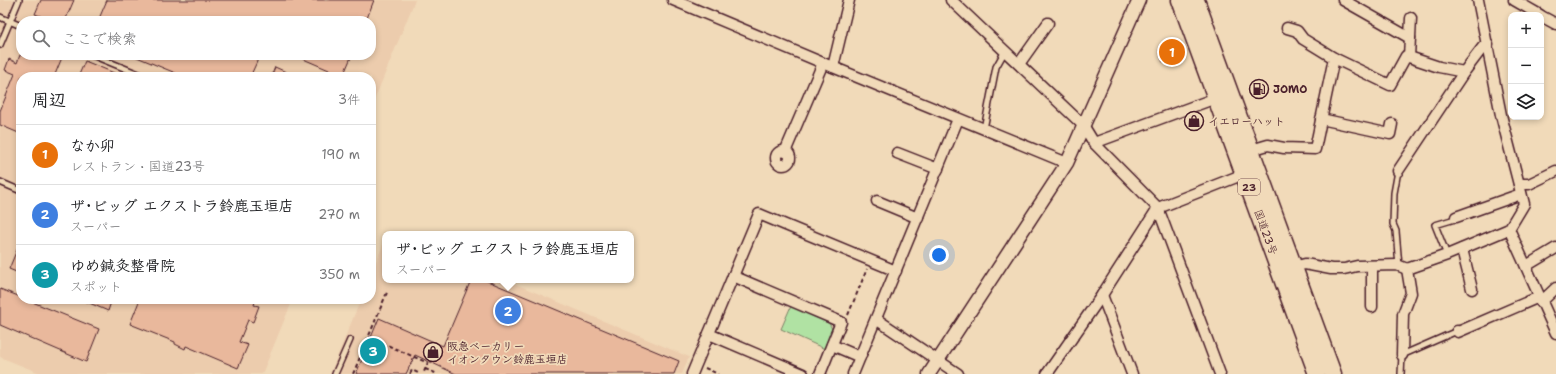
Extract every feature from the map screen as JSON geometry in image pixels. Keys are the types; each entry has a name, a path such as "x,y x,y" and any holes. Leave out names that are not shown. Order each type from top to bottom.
{"highway":[{"name":"国道23号","path":"1180,0 1317,374"},
{"name":"国道23号","path":"1196,0 1333,374"}],"street":[{"path":"833,67 849,0"},
{"path":"952,0 1083,125 1094,143 1158,208 1220,374"},
{"path":"929,374 1067,163 1139,0"},
{"path":"1343,0 1410,38"},
{"path":"1294,267 1305,264 1331,269 1344,269 1357,266 1403,267 1447,255 1509,229 1524,204 1493,77 1488,45 1478,0"},
{"path":"1514,0 1535,12"},
{"path":"678,1 823,63 1067,163"},
{"path":"1544,17 1556,24"},
{"path":"1409,58 1411,18"},
{"path":"1019,64 1048,23"},
{"path":"1287,28 1297,31 1303,39 1334,58 1390,85 1406,56 1439,67 1464,72"},
{"path":"1398,171 1464,72 1483,47 1488,45"},
{"path":"1251,150 1268,145 1284,148 1315,149 1334,58"},
{"path":"785,152 823,63"},
{"path":"1094,143 1216,98"},
{"path":"853,374 958,119"},
{"path":"1321,120 1390,134 1392,124"},
{"path":"897,153 938,169"},
{"path":"1456,217 1520,189 1556,171"},
{"path":"1047,374 1102,295 1158,208 1244,174"},
{"path":"877,201 918,218"},
{"path":"694,369 759,214 896,271"},
{"path":"1509,229 1556,331"},
{"path":"1526,266 1556,248"},
{"path":"1462,249 1472,289"},
{"path":"1372,266 1372,307"},
{"path":"1402,355 1403,314 1411,293 1403,267"},
{"path":"733,276 841,322 820,374"},
{"path":"1456,331 1458,332 1540,299 1556,288"},
{"path":"1102,295 1129,372"},
{"path":"876,319 958,374"},
{"path":"709,334 803,374"},
{"path":"832,345 860,357"}],"lane":[{"path":"0,45 19,0"},
{"path":"0,17 16,24"},
{"path":"984,129 996,67 1005,51"},
{"path":"104,60 134,72"},
{"path":"1398,171 1394,193 1393,224 1396,231 1403,267"},
{"path":"0,182 16,189"},
{"path":"1447,255 1435,225 1456,219 1456,217"},
{"path":"1401,374 1402,355 1456,331"},
{"path":"335,374 350,340"}],"path":[{"path":"841,322 846,320 871,261"},
{"path":"353,374 388,290"},
{"path":"369,337 428,363 423,374"},
{"path":"425,369 438,374"},
{"path":"694,369 718,374"},
{"path":"410,374 412,370 420,374"}],"shaded area":[{"path":"0,0 415,0 376,96 376,72 16,72 16,304 291,304 262,374 42,374 0,357"},
{"path":"382,247 382,283 513,283 689,357 682,374 330,374 359,304 376,304 376,262"}],"green space":[{"path":"791,306 828,321 833,331 825,349 781,329"}],"building":[{"path":"41,0 74,0 67,16 40,16 35,14"},
{"path":"107,0 374,0 368,16 100,16"},
{"path":"1181,42 1185,54 1163,62 1159,50"},
{"path":"9,59 17,63 18,60 61,60 56,72 16,72 16,132 0,125 0,111 15,74 5,70"},
{"path":"144,60 258,60 252,72 173,72"},
{"path":"306,60 350,60 345,72 334,72"},
{"path":"85,61 112,72 80,72"},
{"path":"275,67 286,72 273,72"},
{"path":"16,252 16,272 9,269"},
{"path":"470,283 492,283 679,361 674,374 456,374 415,355 406,374 356,374 379,318 443,346"},
{"path":"0,289 16,295 16,304 37,304 99,329 86,362 0,325"},
{"path":"92,304 110,304 108,311"},
{"path":"138,304 254,304 259,306 253,322 248,320 239,342 248,345 238,368 186,346 185,349 175,344 175,342 130,324"}],"place":[{"name":"なか卯","path":"1172,52"},
{"name":"JOMO","path":"1259,89"},
{"name":"イエローハット","path":"1194,121"},
{"name":"ザ･ビッグ エクストラ鈴鹿玉垣店","path":"508,311"},
{"name":"ゆめ鍼灸整骨院","path":"373,351"},
{"name":"阪急ベーカリー イオンタウン鈴鹿玉垣店","path":"433,352"}]}
